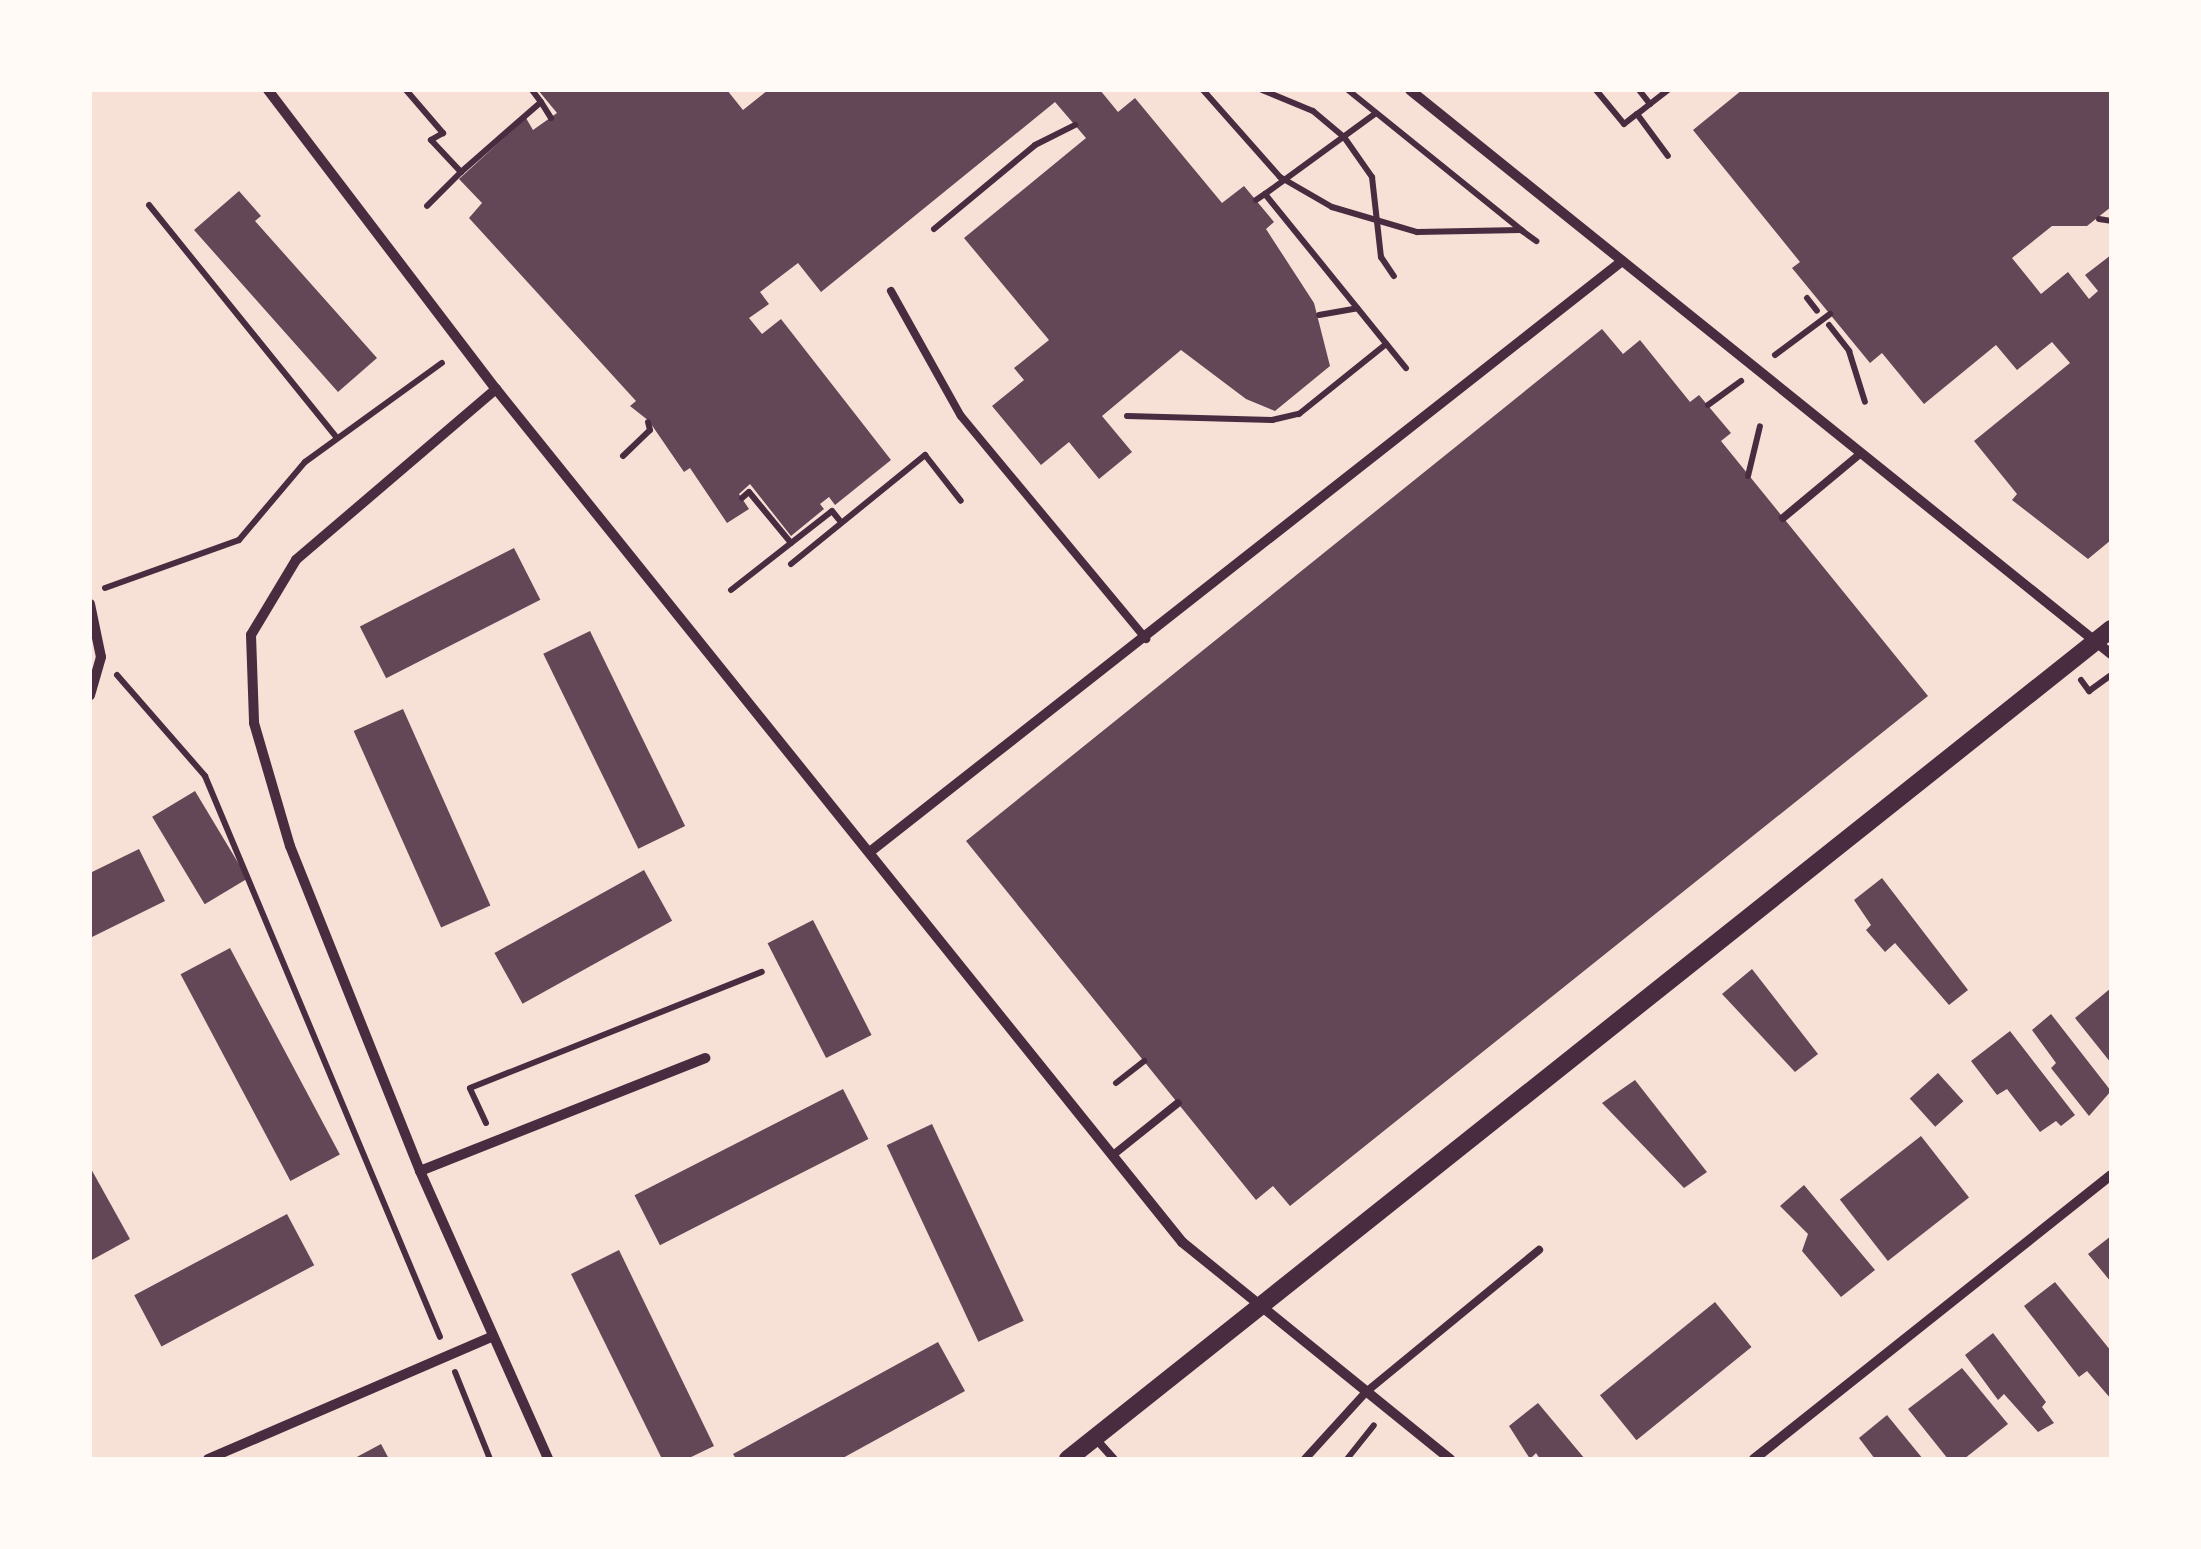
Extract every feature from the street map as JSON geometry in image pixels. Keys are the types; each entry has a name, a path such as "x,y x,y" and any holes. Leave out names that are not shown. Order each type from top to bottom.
{"street":[{"path":"268,90 496,389 1182,1242 1450,1459"},
{"path":"1410,90 2111,654"},
{"path":"871,851 1146,639 1622,261"},
{"path":"496,389 296,560 251,634 254,723 290,846 420,1171 548,1459"},
{"path":"90,604 101,656 90,695"},
{"path":"1068,1459 2111,629"},
{"path":"420,1171 705,1058"},
{"path":"1754,1459 2111,1175"},
{"path":"208,1459 491,1337"}],"lane":[{"path":"891,292 962,416 1146,639"},
{"path":"1782,518 1861,453"},
{"path":"1113,1155 1178,1103"},
{"path":"1305,1459 1366,1392 1539,1250"},
{"path":"1095,1438 1114,1459"}],"path":[{"path":"406,90 443,133 431,140 461,172"},
{"path":"532,90 551,118"},
{"path":"1202,90 1285,179 1332,207 1379,224 1462,235 1522,230"},
{"path":"1262,90 1313,111 1344,137 1372,178 1382,258 1394,276"},
{"path":"1348,90 1536,241"},
{"path":"1596,90 1624,124 1668,90"},
{"path":"1639,90 1650,104"},
{"path":"1650,104 1651,90"},
{"path":"427,206 541,102"},
{"path":"1256,200 1376,113"},
{"path":"1637,114 1668,156"},
{"path":"934,228 1036,145 1075,125"},
{"path":"1265,194 1406,368"},
{"path":"149,205 338,438"},
{"path":"2098,220 2111,221"},
{"path":"1807,298 1817,311"},
{"path":"1319,315 1357,308"},
{"path":"1829,326 1849,351 1865,402"},
{"path":"1128,416 1272,420 1298,414 1386,344"},
{"path":"90,594 239,540 306,462 442,363"},
{"path":"623,456 650,430 648,422"},
{"path":"1748,476 1760,426"},
{"path":"791,564 925,455 962,500"},
{"path":"742,498 750,492 791,543"},
{"path":"824,501 841,522"},
{"path":"731,590 832,511"},
{"path":"101,656 206,776 490,1459"},
{"path":"2089,691 2110,676"},
{"path":"486,1124 470,1088 762,972"},
{"path":"1116,1083 1144,1061"},
{"path":"1348,1459 1380,1418"}],"building":[{"path":"538,90 727,90 743,110 768,90 1100,90 1118,112 1135,98 1222,203 1244,186 1274,222 1266,229 1314,303 1330,366 1275,411 1246,399 1181,350 1102,416 1132,452 1099,479 1069,442 1041,465 992,406 1024,380 1014,368 1049,340 964,238 1086,138 1055,102 821,292 798,263 760,292 769,304 749,318 762,334 781,319 891,460 835,505 829,497 820,504 824,509 791,536 750,484 739,494 749,509 727,523 690,468 684,472 649,421 630,406 636,401 469,218 482,203 459,179 526,118 533,130 557,113"},
{"path":"1742,90 2111,90 2111,207 2087,226 2052,226 2012,258 2041,294 2068,272 2089,299 2098,291 2085,275 2111,255 2111,540 2088,559 2012,500 2017,494 1974,441 2070,363 2052,342 2017,370 1996,345 1924,404 1882,353 1870,363 1792,268 1800,262 1693,130"},
{"path":"239,191 261,216 255,221 377,358 338,392 194,230"},
{"path":"1602,329 1623,354 1640,340 1690,402 1699,395 1731,433 1721,441 1928,696 1290,1206 1273,1186 1256,1200 966,841"},
{"path":"514,548 540,600 386,678 360,627"},
{"path":"590,631 685,826 638,849 543,654"},
{"path":"403,709 490,905 441,927 354,731"},
{"path":"195,791 248,878 205,904 152,817"},
{"path":"139,849 165,901 90,938 90,873"},
{"path":"644,870 672,921 523,1004 494,953"},
{"path":"1882,878 1968,990 1949,1005 1895,943 1885,952 1866,930 1871,925 1854,900"},
{"path":"813,920 872,1035 826,1058 768,943"},
{"path":"230,948 340,1155 290,1181 181,974"},
{"path":"1752,969 1818,1054 1795,1072 1722,994"},
{"path":"2111,988 2111,1063 2075,1018"},
{"path":"2051,1014 2111,1091 2089,1116 2051,1068 2056,1063 2032,1030"},
{"path":"2010,1031 2075,1115 2061,1126 2056,1121 2040,1132 2007,1089 1997,1095 1971,1061"},
{"path":"1938,1073 1963,1101 1935,1127 1910,1098"},
{"path":"1635,1080 1707,1172 1684,1188 1602,1103"},
{"path":"843,1089 868,1139 660,1245 635,1195"},
{"path":"932,1124 1024,1321 978,1342 887,1145"},
{"path":"1921,1136 1969,1197 1888,1261 1840,1199"},
{"path":"90,1167 130,1239 90,1261"},
{"path":"1804,1185 1875,1270 1841,1297 1802,1251 1808,1234 1780,1206"},
{"path":"287,1214 314,1265 161,1346 134,1295"},
{"path":"2111,1236 2111,1282 2088,1254"},
{"path":"619,1250 714,1446 687,1459 662,1459 571,1274"},
{"path":"2055,1282 2111,1351 2111,1399 2087,1371 2079,1377 2024,1306"},
{"path":"1715,1302 1752,1347 1636,1440 1600,1395"},
{"path":"1993,1333 2046,1402 2042,1407 2054,1423 2038,1432 2004,1394 1998,1400 1965,1355"},
{"path":"938,1342 965,1391 841,1459 736,1459 733,1454"},
{"path":"1962,1368 2008,1424 1964,1459 1948,1459 1908,1409"},
{"path":"1538,1403 1585,1459 1540,1459 1536,1453 1530,1459 1509,1426"},
{"path":"1887,1415 1923,1459 1875,1459 1859,1438"},
{"path":"381,1444 389,1459 353,1459"}]}
